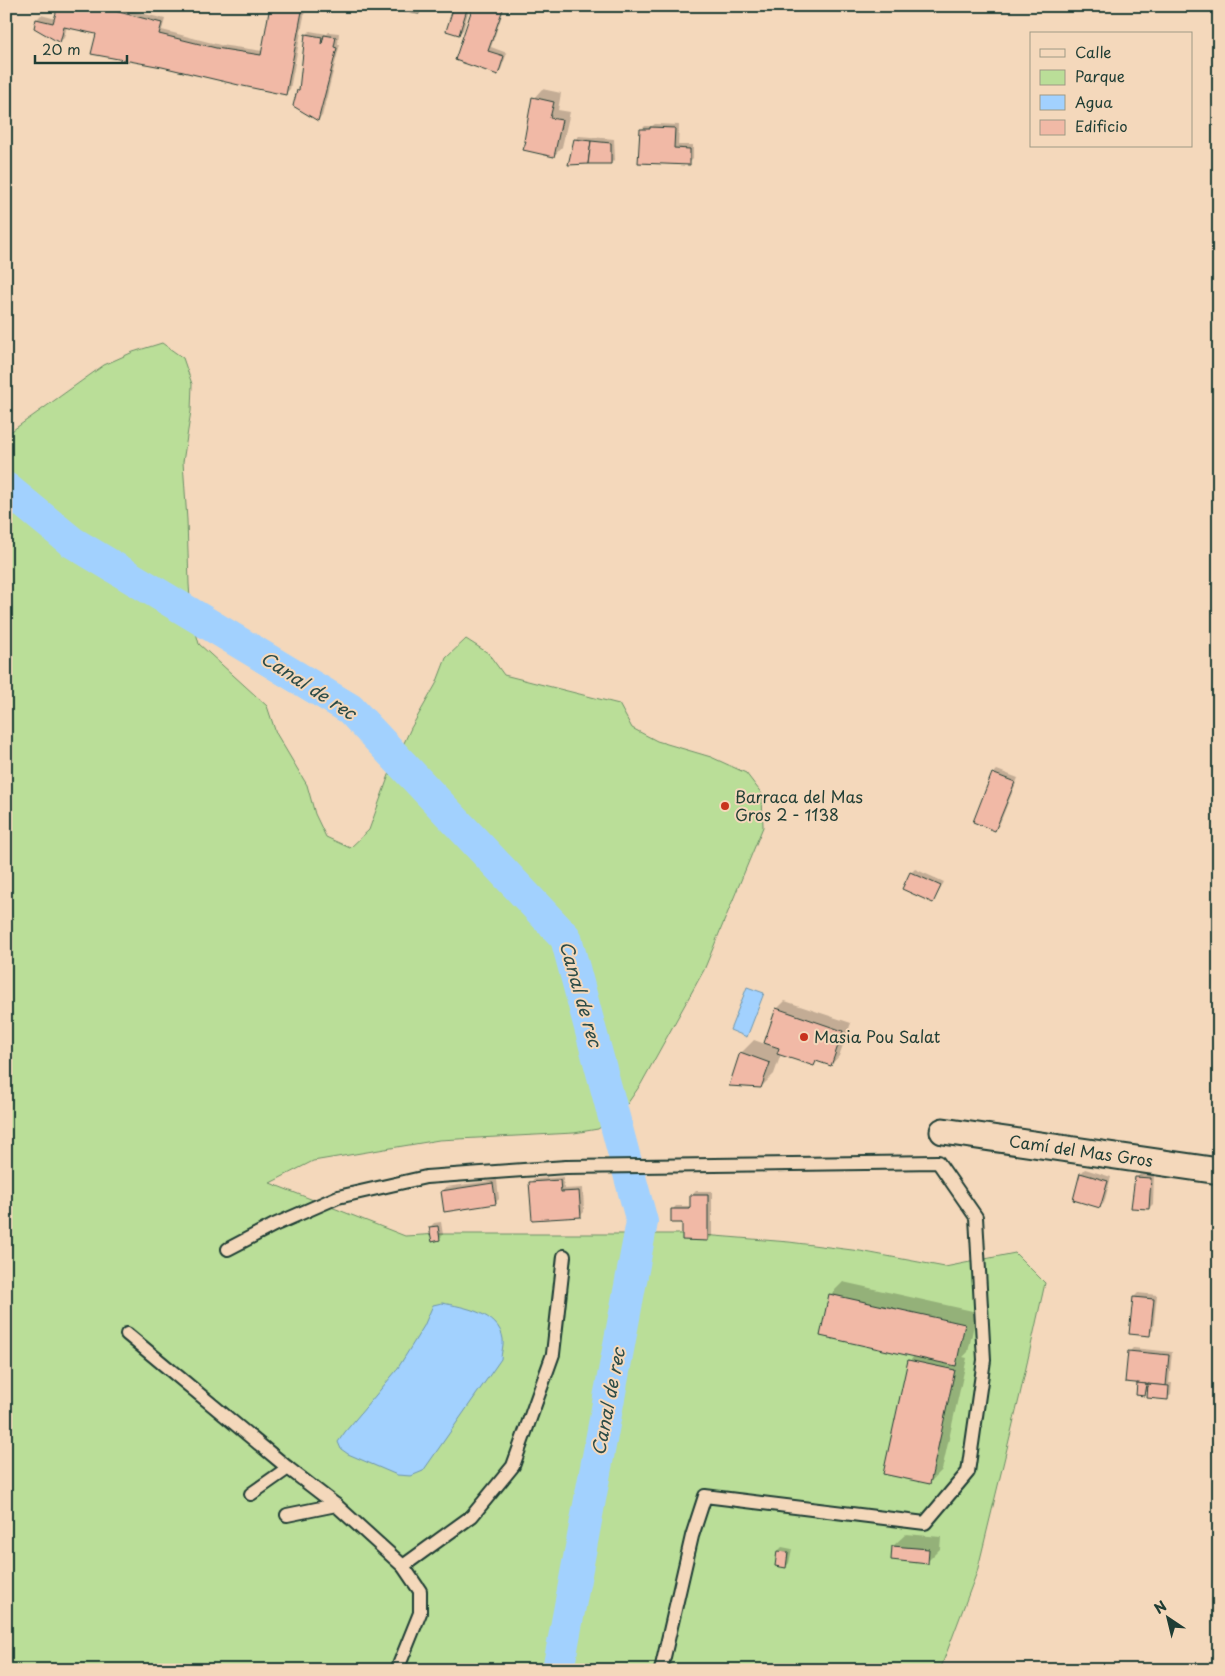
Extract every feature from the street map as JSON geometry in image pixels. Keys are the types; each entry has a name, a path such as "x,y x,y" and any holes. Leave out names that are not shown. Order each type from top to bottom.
{"street":[{"name":"Camí del Mas Gros","path":"943,1131 1219,1171"}],"lane":[{"path":"228,1249 274,1225 338,1197 426,1177 566,1167 938,1162 976,1216 984,1360 968,1472 925,1524 705,1496 692,1536 660,1670"},
{"path":"403,1566 472,1516 513,1466 553,1354 564,1256"},
{"path":"127,1334 288,1468 336,1505 403,1566 420,1590 420,1613 397,1670"},
{"path":"251,1494 288,1468"},
{"path":"287,1514 336,1505"}],"green space":[{"path":"162,343 183,358 192,384 191,411 183,462 191,614 199,644 267,706 276,733 307,785 315,814 326,837 350,848 369,830 389,775 411,728 436,684 446,658 466,639 488,653 504,675 619,704 632,728 657,741 711,757 746,773 762,794 763,827 704,970 641,1084 621,1113 598,1129 574,1133 439,1140 313,1161 270,1183 405,1236 440,1234 690,1234 789,1242 860,1251 945,1267 1015,1253 1045,1283 977,1572 940,1670 6,1670 6,435 104,365 133,352"}],"water":[{"path":"747,987 764,993 747,1037 730,1030"},
{"path":"442,1303 470,1309 488,1317 495,1323 503,1339 501,1359 423,1471 411,1476 397,1475 348,1454 341,1449 338,1442 396,1371 424,1326 433,1305"}],"building":[{"path":"58,6 95,6 162,23 159,34 216,48 261,55 270,6 303,6 286,95 162,67 91,54 96,34 64,27 60,43 34,28 36,19 53,23"},
{"path":"378,6 421,6 419,14 378,8"},
{"path":"448,6 468,6 459,35 446,31 453,9 448,8"},
{"path":"473,6 495,6 503,9 488,51 504,56 498,75 455,60"},
{"path":"305,34 322,37 321,44 324,35 336,37 334,47 337,48 318,121 293,106 297,90 299,90"},
{"path":"532,97 554,102 550,118 562,120 554,157 523,150"},
{"path":"650,127 675,128 674,148 690,149 690,165 638,163 640,129 650,129"},
{"path":"574,139 591,141 588,164 568,165"},
{"path":"591,141 611,143 611,164 588,164"},
{"path":"992,773 1015,782 995,831 973,822"},
{"path":"910,872 941,886 933,903 902,889"},
{"name":"Masia Pou Salat","path":"776,1008 843,1031 831,1066 816,1061 814,1066 777,1054 779,1048 764,1043"},
{"path":"740,1052 770,1063 761,1088 729,1086"},
{"path":"1080,1173 1108,1181 1100,1208 1073,1200"},
{"path":"1135,1177 1151,1178 1149,1209 1131,1208"},
{"path":"560,1180 561,1192 579,1191 581,1217 532,1220 529,1182"},
{"path":"493,1183 496,1204 444,1212 441,1191"},
{"path":"690,1195 708,1195 708,1241 682,1240 682,1223 671,1223 671,1209 690,1209"},
{"path":"438,1226 440,1240 432,1242 429,1227"},
{"path":"829,1294 965,1324 956,1366 820,1336"},
{"path":"1133,1297 1154,1299 1150,1336 1129,1334"},
{"path":"1128,1351 1169,1355 1166,1386 1125,1382"},
{"path":"908,1360 955,1370 930,1484 883,1474"},
{"path":"1137,1383 1146,1384 1144,1396 1136,1395"},
{"path":"1148,1384 1169,1386 1168,1400 1147,1398"},
{"path":"892,1546 929,1549 928,1564 891,1560"},
{"path":"777,1551 788,1552 786,1568 775,1566"}],"waterway":[{"name":"Canal de rec","path":"6,488 72,542 350,709 566,938 642,1222 558,1670"}],"place":[{"name":"Barraca del Mas Gros 2 - 1138","path":"725,806"},
{"name":"Masia Pou Salat","path":"804,1037"}]}
